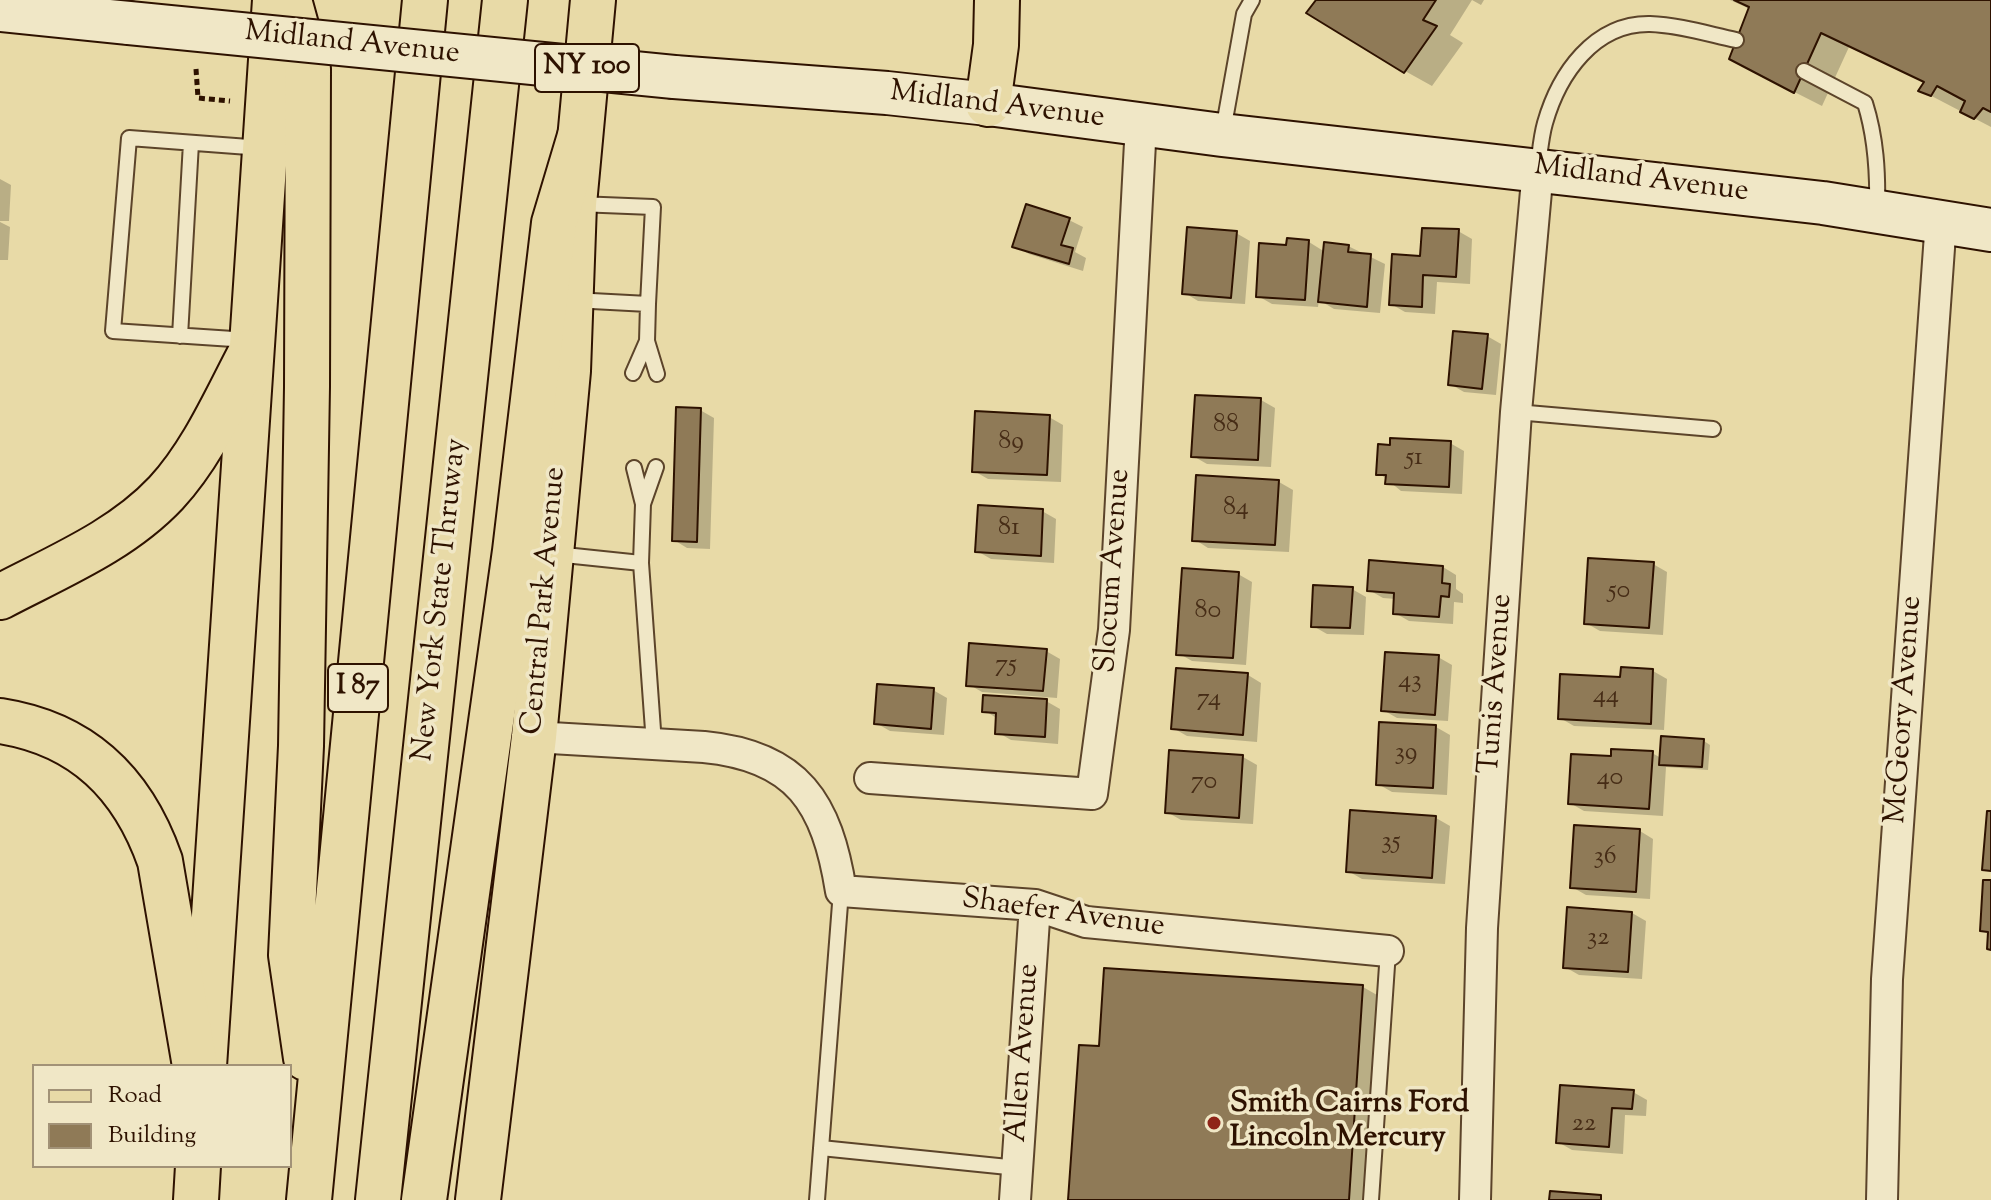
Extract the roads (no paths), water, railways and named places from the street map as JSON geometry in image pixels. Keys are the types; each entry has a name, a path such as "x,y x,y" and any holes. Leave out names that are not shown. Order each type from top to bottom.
{"main road":[{"path":"204,1064 275,0"},
{"path":"289,0 308,69 301,730 291,955 316,1128"},
{"name":"I 87","path":"309,1200 425,0"},
{"name":"New York State Thruway","path":"378,1200 505,0"},
{"name":"Central Park Avenue","path":"478,1200 534,737 568,371 574,204 593,0"},
{"path":"988,104 996,45 997,0"},
{"path":"424,1200 515,551 554,223 580,136"},
{"path":"0,597 112,537 142,516 166,493 202,442 252,346"},
{"path":"0,721 40,730 75,747 108,772 132,799 150,832 160,861 195,1064"},
{"path":"196,1200 198,1168"}],"street":[{"name":"Midland Avenue","path":"0,10 674,77 988,104 1222,135 1877,210 1991,230"},
{"name":"Slocum Avenue","path":"870,778 1092,794 1114,630 1141,124"},
{"name":"Tunis Avenue","path":"1475,1200 1482,928 1516,412 1538,169"},
{"name":"McGeory Avenue","path":"1882,1200 1887,979 1941,220"},
{"path":"534,737 731,750 757,757 800,785 825,824 835,852 841,891"},
{"name":"Shaefer Avenue","path":"841,891 1035,905 1086,922 1388,951"},
{"name":"Allen Avenue","path":"1015,1200 1035,905"}],"lane":[{"path":"1222,135 1244,14 1252,0"},
{"path":"1538,169 1545,123 1563,79 1580,53 1596,40 1623,28 1647,24 1676,26 1736,40"},
{"path":"1804,71 1865,103 1875,144 1877,210"},
{"path":"252,346 113,331 125,270 132,178 129,138 265,148"},
{"path":"180,336 179,274 184,182 191,143"},
{"path":"574,204 653,207 647,341 657,374"},
{"path":"570,299 648,304"},
{"path":"633,373 647,341"},
{"path":"1516,412 1713,429"},
{"path":"643,504 656,467"},
{"path":"634,468 643,504 641,563 654,744"},
{"path":"551,554 641,563"},
{"path":"817,1200 841,891"},
{"path":"1371,1200 1388,951"},
{"path":"821,1148 1018,1168"}],"place":[{"name":"Smith Cairns Ford Lincoln Mercury","path":"1214,1123"}]}
